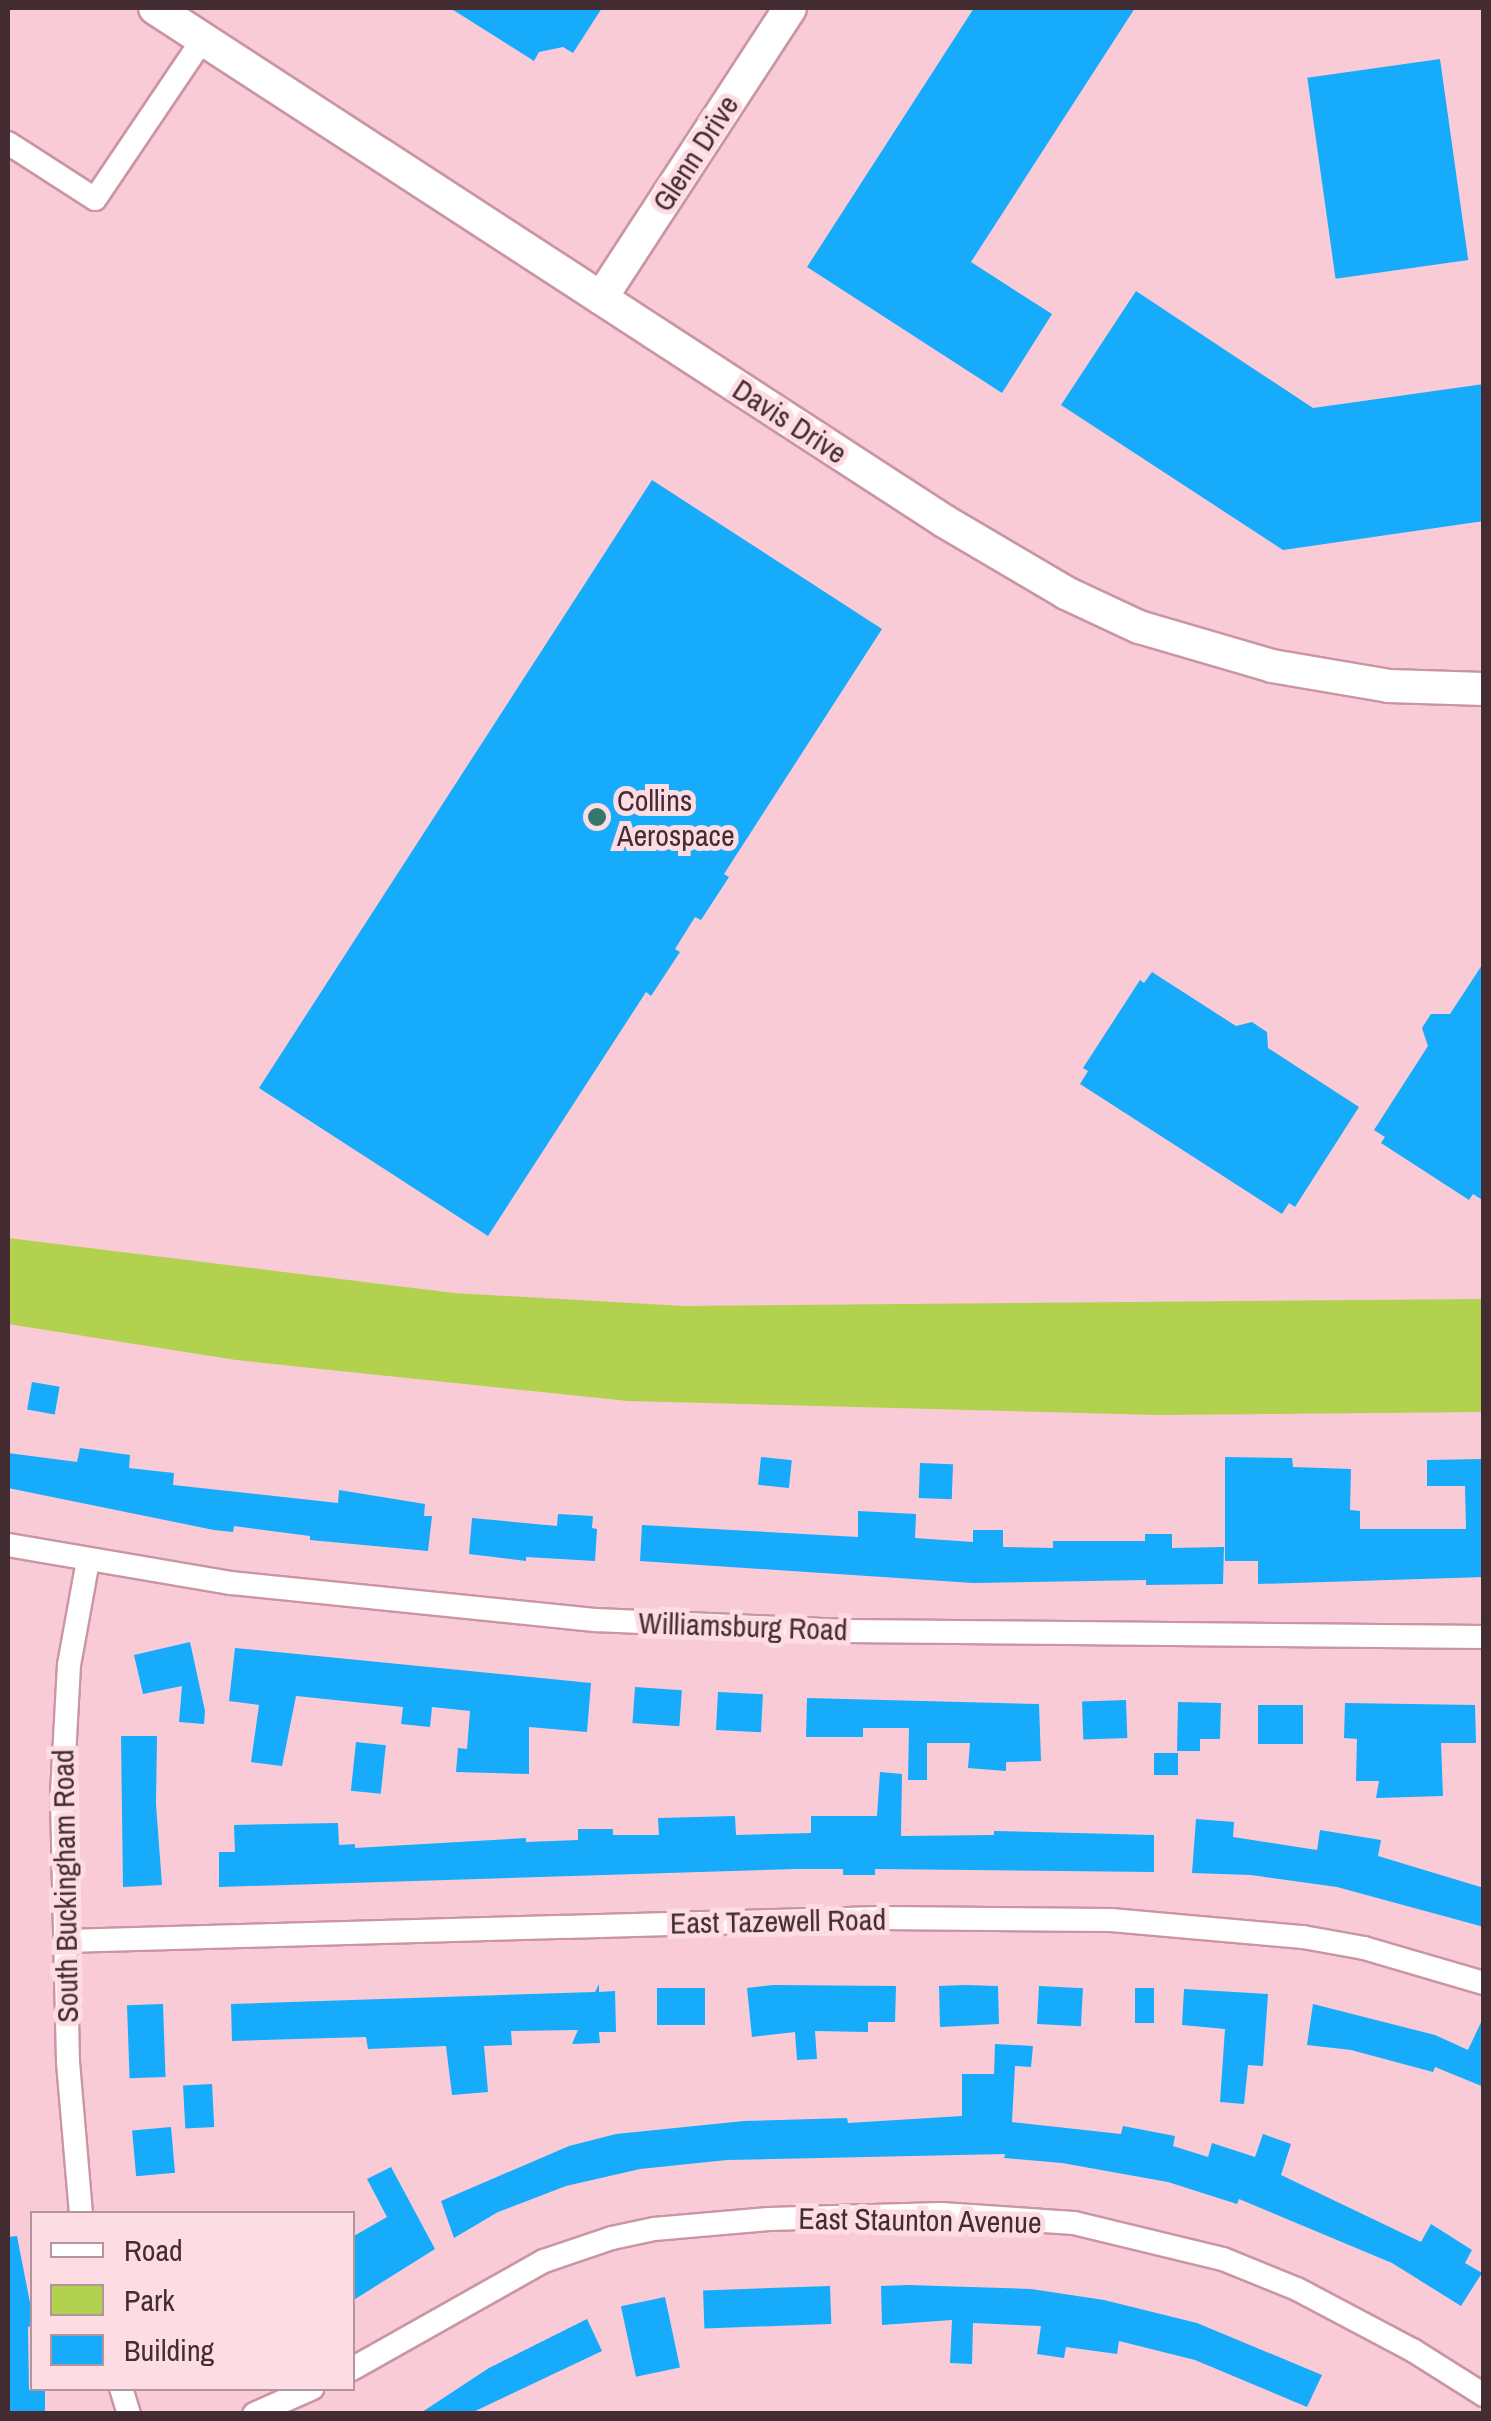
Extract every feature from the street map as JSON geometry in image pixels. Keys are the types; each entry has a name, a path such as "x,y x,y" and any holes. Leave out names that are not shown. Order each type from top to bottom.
{"street":[{"name":"Davis Drive","path":"155,8 1015,566 1139,626 1272,666 1389,686 1484,690"},
{"name":"Glenn Drive","path":"601,298 790,8"},
{"path":"8,143 95,199 203,39"},
{"name":"Williamsburg Road","path":"8,1546 329,1595 596,1620 846,1631 1484,1638"},
{"name":"South Buckingham Road","path":"81,2211 68,2062 63,1739 70,1665 88,1560"},
{"name":"East Tazewell Road","path":"66,1941 880,1918 1111,1920 1303,1937 1364,1948 1484,1983"},
{"name":"East Staunton Avenue","path":"355,2366 544,2261 612,2238 654,2229 769,2219 941,2214 1074,2223 1223,2260 1297,2288 1414,2350 1483,2394"},
{"path":"254,2414 306,2391"}],"green space":[{"path":"8,1238 454,1293 684,1306 1483,1299 1483,1412 1157,1415 628,1401 236,1360 8,1324"}],"building":[{"path":"450,8 602,8 573,53 563,47 539,52 534,61"},
{"path":"974,8 1135,8 971,262 1052,314 1002,393 807,267"},
{"path":"1440,59 1468,260 1336,279 1307,78"},
{"path":"1136,291 1313,408 1484,384 1484,521 1283,550 1061,405"},
{"name":"Collins Aerospace","path":"652,480 882,629 724,874 729,877 701,920 695,917 675,949 680,952 651,996 646,992 488,1236 259,1088"},
{"path":"1484,962 1484,1201 1473,1194 1469,1200 1381,1143 1385,1137 1374,1130 1428,1046 1422,1028 1431,1014 1450,1014"},
{"path":"1152,972 1236,1026 1252,1022 1267,1032 1268,1048 1359,1107 1295,1207 1289,1203 1282,1214 1080,1084 1088,1071 1083,1068 1140,980 1144,983"},
{"path":"32,1382 60,1387 55,1414 27,1410"},
{"path":"80,1448 130,1455 129,1468 174,1473 173,1485 338,1503 339,1490 425,1504 424,1516 432,1516 428,1551 310,1540 310,1536 234,1526 233,1532 214,1530 8,1488 8,1453 77,1462"},
{"path":"761,1457 792,1460 789,1488 758,1485"},
{"path":"1225,1457 1292,1458 1293,1467 1351,1469 1350,1510 1360,1511 1360,1529 1466,1529 1465,1486 1427,1486 1427,1460 1484,1459 1484,1577 1258,1584 1258,1561 1225,1561"},
{"path":"920,1463 953,1464 952,1499 919,1498"},
{"path":"858,1511 916,1514 915,1538 973,1542 973,1530 1003,1530 1003,1547 1053,1548 1053,1541 1145,1541 1145,1534 1172,1534 1172,1548 1224,1547 1223,1584 1146,1585 1146,1580 973,1583 640,1561 642,1525 858,1537"},
{"path":"558,1514 593,1516 592,1528 597,1529 595,1561 526,1557 526,1561 469,1554 472,1518 557,1526"},
{"path":"190,1642 205,1711 204,1724 179,1722 182,1686 143,1694 134,1655"},
{"path":"235,1648 591,1683 587,1732 529,1727 529,1774 456,1772 458,1748 467,1749 470,1711 432,1707 430,1727 401,1724 403,1707 296,1696 282,1766 251,1762 259,1705 229,1701"},
{"path":"635,1687 682,1690 679,1726 632,1723"},
{"path":"718,1692 763,1694 761,1732 716,1730"},
{"path":"807,1698 1039,1704 1041,1761 1006,1762 1006,1771 968,1768 970,1743 927,1743 927,1780 908,1780 909,1728 863,1728 863,1737 806,1737"},
{"path":"1126,1700 1127,1738 1083,1740 1082,1702"},
{"path":"1178,1702 1221,1703 1220,1739 1200,1739 1200,1751 1177,1751"},
{"path":"1345,1703 1475,1705 1476,1743 1441,1743 1443,1796 1376,1798 1379,1781 1356,1781 1357,1739 1344,1738"},
{"path":"1258,1705 1303,1705 1303,1744 1258,1744"},
{"path":"121,1736 157,1736 156,1804 162,1885 123,1887"},
{"path":"356,1742 386,1745 381,1794 351,1791"},
{"path":"1154,1753 1178,1753 1178,1775 1154,1775"},
{"path":"880,1772 902,1774 901,1836 994,1835 994,1831 1154,1835 1154,1872 875,1869 875,1875 843,1875 843,1869 796,1869 219,1887 219,1852 235,1852 234,1825 338,1823 339,1845 355,1844 355,1848 526,1838 526,1842 578,1840 578,1829 613,1829 613,1835 659,1835 658,1818 735,1816 736,1835 811,1833 811,1816 877,1816"},
{"path":"1196,1819 1234,1822 1233,1837 1317,1850 1320,1830 1381,1840 1378,1856 1484,1888 1484,1927 1337,1887 1251,1875 1192,1873"},
{"path":"599,1984 599,1992 615,1991 616,2032 599,2032 600,2043 572,2044 578,2030 511,2031 512,2045 484,2046 488,2092 452,2095 446,2046 368,2049 366,2037 232,2041 231,2004 595,1992"},
{"path":"896,1986 895,2022 868,2022 868,2032 815,2031 817,2059 797,2060 795,2032 752,2037 747,1988"},
{"path":"939,1986 998,1986 999,2024 940,2027"},
{"path":"1039,1986 1083,1988 1081,2026 1037,2024"},
{"path":"657,1988 705,1988 705,2025 657,2025"},
{"path":"1135,1988 1154,1988 1154,2023 1135,2023"},
{"path":"1184,1989 1268,1994 1263,2066 1248,2065 1244,2104 1220,2102 1225,2029 1182,2025"},
{"path":"163,2004 166,2077 130,2078 127,2005"},
{"path":"1313,2004 1435,2035 1468,2050 1484,2016 1484,2087 1435,2067 1433,2072 1351,2050 1307,2045"},
{"path":"995,2044 1033,2046 1031,2067 1015,2066 1012,2122 1121,2134 1123,2126 1175,2136 1173,2146 1208,2157 1212,2143 1255,2157 1263,2134 1291,2144 1281,2175 1421,2242 1431,2224 1472,2250 1465,2263 1482,2273 1461,2306 1392,2263 1239,2199 1237,2204 1168,2182 1062,2163 1004,2158 1005,2154 727,2160 640,2169 566,2186 498,2212 454,2238 441,2201 569,2146 616,2134 744,2121 847,2118 848,2123 962,2116 962,2074 994,2074"},
{"path":"212,2084 214,2127 185,2128 183,2086"},
{"path":"171,2127 175,2173 136,2176 132,2130"},
{"path":"391,2167 435,2249 355,2299 355,2235 387,2217 367,2179"},
{"path":"17,2236 30,2303 29,2390 45,2391 45,2414 8,2414 8,2237"},
{"path":"830,2286 831,2324 704,2328 703,2290"},
{"path":"881,2286 1031,2289 1104,2300 1197,2323 1322,2375 1307,2407 1195,2360 1119,2341 1117,2354 1066,2347 1064,2358 1037,2354 1041,2326 973,2323 972,2364 950,2363 952,2320 882,2325"},
{"path":"665,2297 680,2367 636,2377 621,2306"},
{"path":"587,2319 602,2351 469,2414 419,2414 489,2368"}],"place":[{"name":"Collins Aerospace","path":"597,817"}]}
